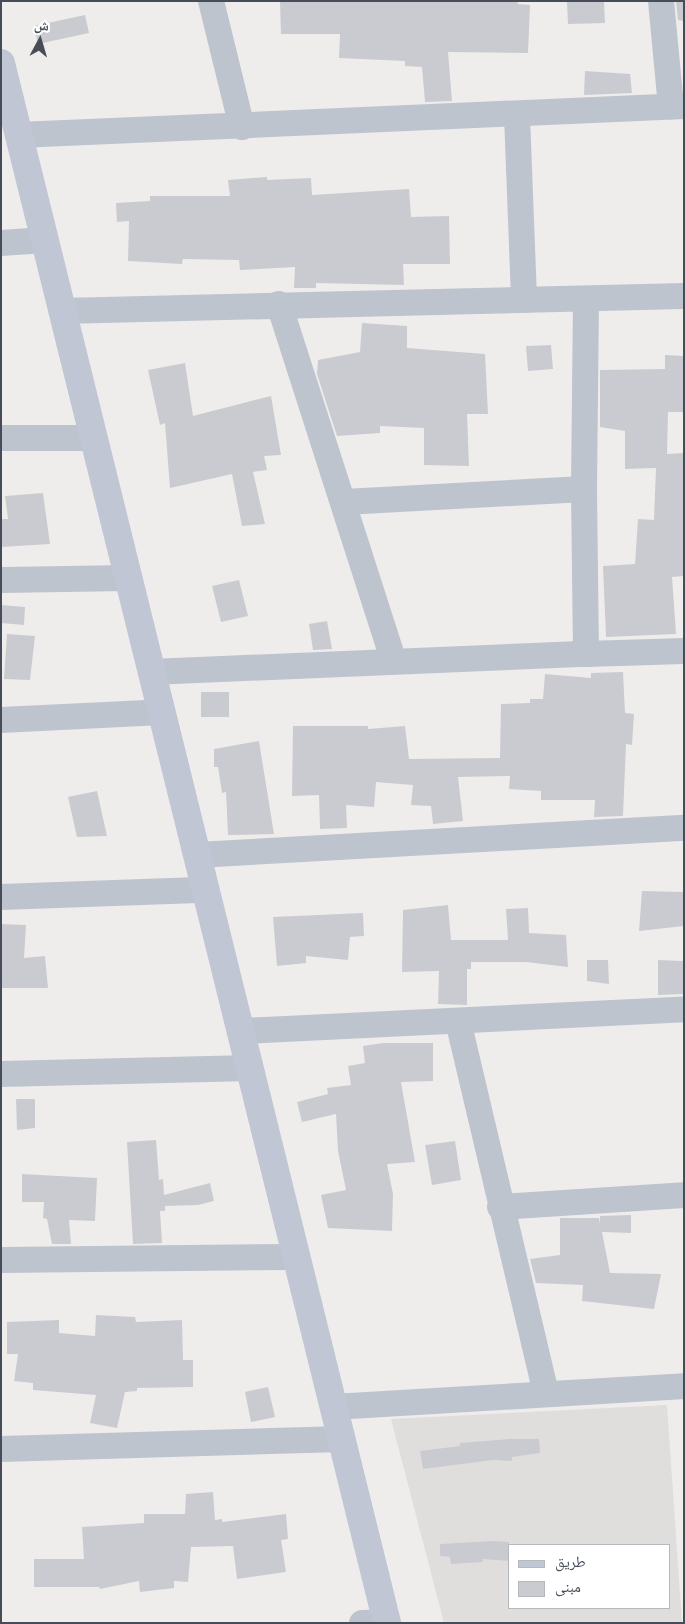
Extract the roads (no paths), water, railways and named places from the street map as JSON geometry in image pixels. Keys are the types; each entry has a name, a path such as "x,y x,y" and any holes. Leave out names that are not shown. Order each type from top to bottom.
{"street":[{"path":"211,1 242,128"},
{"path":"18,135 242,128 517,116 677,106 661,1"},
{"path":"1,63 387,1622 362,1623"},
{"path":"517,116 524,300"},
{"path":"1,243 45,240"},
{"path":"62,310 684,296"},
{"path":"586,299 584,489 586,654"},
{"path":"279,304 344,502 392,660"},
{"path":"1,438 94,438"},
{"path":"344,502 584,489"},
{"path":"1,580 128,578"},
{"path":"152,672 392,660 684,651"},
{"path":"1,720 162,712"},
{"path":"197,855 684,828"},
{"path":"1,897 206,890"},
{"path":"242,1031 684,1009"},
{"path":"458,1021 500,1207 546,1392"},
{"path":"1,1074 250,1068"},
{"path":"500,1207 684,1195"},
{"path":"1,1260 296,1257"},
{"path":"333,1407 546,1392 684,1386"},
{"path":"1,1449 342,1439"}]}
